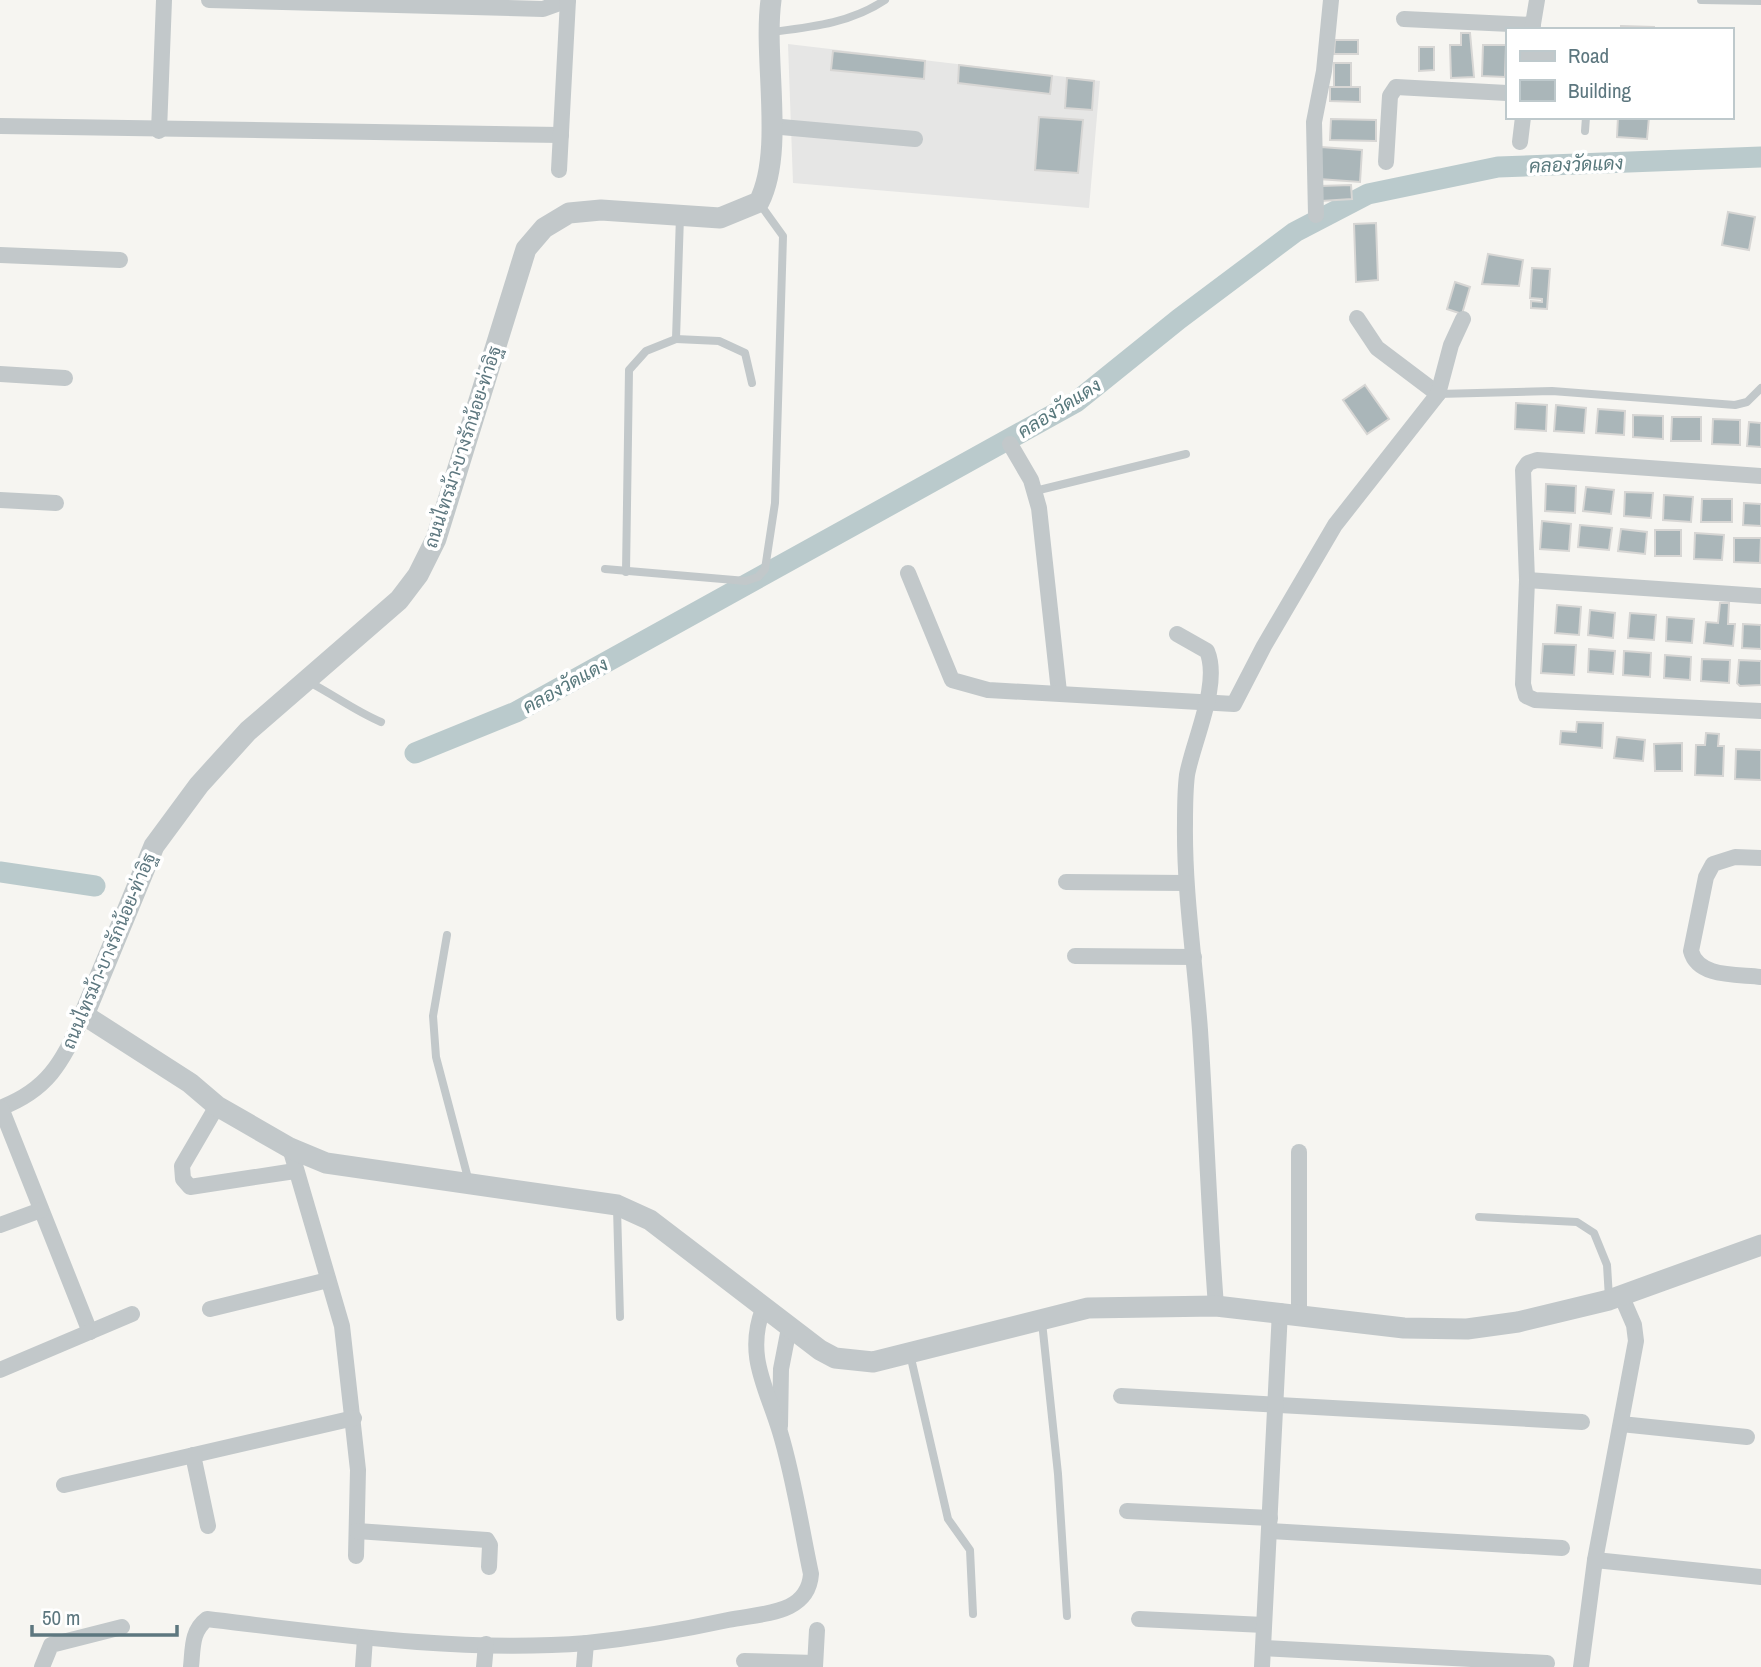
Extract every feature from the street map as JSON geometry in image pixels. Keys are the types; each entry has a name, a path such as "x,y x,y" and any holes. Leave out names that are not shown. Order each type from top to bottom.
{"street":[{"path":"159,131 164,0"},
{"path":"209,0 543,9 568,0 559,170"},
{"path":"759,202 767,185 771,0"},
{"path":"1316,215 1314,122 1323,80 1331,0"},
{"path":"1404,19 1533,27 1537,0"},
{"path":"1386,162 1390,96 1396,87 1506,93"},
{"path":"1520,142 1522,119"},
{"path":"0,126 159,131 388,130 561,135"},
{"path":"770,127 915,139"},
{"name":"ถนนไทรม้า-บางรักน้อย-ท่าอิฐ","path":"1,1108 45,1084 66,1053 154,846 199,785 232,749 399,600 418,575 440,526 526,249 544,228 569,213 601,210 720,218 759,202"},
{"path":"0,255 120,260"},
{"path":"1357,318 1377,348 1438,394"},
{"path":"908,573 952,680 988,690 1234,704 1264,646 1335,525 1438,394 1451,345 1463,319"},
{"path":"0,374 65,378"},
{"path":"1010,444 1035,491 1059,692"},
{"path":"1761,476 1537,460 1528,463 1524,470 1527,580 1523,684 1526,696 1535,699 1761,711"},
{"path":"0,500 56,503"},
{"path":"1527,580 1761,596"},
{"path":"1177,634 1207,651 1209,655 1206,704 1187,775 1186,883 1194,957 1216,1306"},
{"path":"1761,858 1735,857 1713,864 1706,877 1691,951 1694,962 1703,969 1761,977"},
{"path":"1066,882 1186,883"},
{"path":"1075,956 1194,957"},
{"path":"84,1015 190,1083 217,1106 290,1147 326,1163 617,1205 650,1220 762,1309 835,1358 873,1362 1088,1308 1216,1306 1290,1312 1404,1328 1467,1329 1518,1322 1615,1297 1761,1245"},
{"path":"217,1106 182,1166 183,1179 190,1187 295,1171"},
{"path":"1,1108 90,1332"},
{"path":"290,1147 342,1326 358,1470 356,1556"},
{"path":"1262,1667 1276,1405 1290,1312 1299,1152"},
{"path":"0,1225 41,1210"},
{"path":"210,1309 328,1280"},
{"path":"1581,1667 1595,1560 1636,1333 1615,1297"},
{"path":"191,1667 194,1637 198,1626 207,1619 365,1638 486,1644 586,1643 691,1628 797,1605 810,1589 811,1574 780,1432 764,1392 754,1332 762,1309"},
{"path":"0,1370 132,1314"},
{"path":"780,1432 781,1369 789,1328"},
{"path":"1121,1396 1582,1422"},
{"path":"64,1485 354,1418"},
{"path":"1621,1424 1748,1437"},
{"path":"193,1455 208,1526"},
{"path":"1127,1511 1562,1548"},
{"path":"357,1531 487,1540 490,1545 488,1567"},
{"path":"1595,1560 1761,1577"},
{"path":"1139,1619 1264,1625"},
{"path":"42,1667 51,1645 122,1628"},
{"path":"744,1661 815,1665 817,1630"},
{"path":"363,1667 365,1638"},
{"path":"584,1667 586,1643"},
{"path":"484,1667 486,1644"},
{"path":"1263,1648 1547,1663"}],"lane":[{"path":"769,33 824,26 867,12 885,0"},
{"path":"1701,0 1761,1"},
{"path":"1585,131 1586,119"},
{"path":"605,569 746,581 758,577 765,569 775,503 783,236 759,202"},
{"path":"676,339 680,216"},
{"path":"626,572 629,370 646,351 676,339 719,341 745,353 752,383"},
{"path":"1438,394 1552,391 1735,405 1747,402 1761,388"},
{"path":"1035,491 1186,454"},
{"path":"306,681 339,697 357,712 381,722"},
{"path":"447,935 433,1016 436,1057 470,1185"},
{"path":"617,1205 620,1317"},
{"path":"1479,1217 1577,1222 1594,1233 1607,1265 1615,1297"},
{"path":"1041,1318 1058,1475 1067,1616"},
{"path":"910,1354 948,1519 970,1550 973,1615"}],"shaded area":[{"path":"788,44 1100,81 1089,208 793,183"}],"building":[{"path":"1621,26 1654,27 1654,28"},
{"path":"1461,33 1470,33 1474,77 1451,78 1450,45 1461,45"},
{"path":"1335,40 1358,40 1358,54 1334,54"},
{"path":"1483,45 1506,45 1505,77 1482,76"},
{"path":"1419,47 1434,47 1434,70 1419,71"},
{"path":"833,51 925,61 924,79 831,70"},
{"path":"1334,63 1351,63 1351,87 1334,87"},
{"path":"959,65 1052,76 1050,94 958,83"},
{"path":"1067,78 1094,81 1092,110 1065,108"},
{"path":"1330,87 1360,87 1360,102 1330,101"},
{"path":"1039,117 1083,120 1078,173 1035,170"},
{"path":"1331,119 1376,120 1376,141 1330,140"},
{"path":"1618,119 1649,119 1647,139 1617,137"},
{"path":"1321,147 1362,150 1360,182 1319,179"},
{"path":"1351,185 1352,199 1321,201 1320,186"},
{"path":"1728,212 1755,217 1749,250 1722,245"},
{"path":"1376,223 1378,280 1356,282 1354,224"},
{"path":"1488,254 1523,260 1519,286 1482,284"},
{"path":"1532,268 1550,269 1547,309 1531,308 1531,301 1542,302 1542,299 1530,298"},
{"path":"1455,282 1470,287 1462,314 1447,309"},
{"path":"1365,385 1389,419 1367,434 1343,400"},
{"path":"1516,403 1547,405 1546,431 1515,429"},
{"path":"1556,405 1586,408 1584,433 1554,431"},
{"path":"1598,409 1625,411 1624,435 1596,433"},
{"path":"1633,415 1663,416 1663,439 1633,437"},
{"path":"1672,417 1701,417 1701,441 1671,441"},
{"path":"1713,419 1740,420 1740,445 1712,444"},
{"path":"1749,422 1761,423 1761,447 1747,446"},
{"path":"1546,484 1576,486 1575,513 1545,511"},
{"path":"1586,487 1614,490 1611,514 1583,511"},
{"path":"1625,492 1653,493 1651,518 1624,516"},
{"path":"1664,495 1693,497 1691,522 1663,520"},
{"path":"1702,499 1732,499 1732,522 1701,522"},
{"path":"1744,503 1761,504 1761,526 1743,525"},
{"path":"1542,521 1571,524 1569,551 1540,549"},
{"path":"1580,525 1612,528 1609,550 1578,547"},
{"path":"1621,529 1647,532 1645,554 1618,551"},
{"path":"1655,530 1681,530 1681,556 1655,556"},
{"path":"1695,533 1724,535 1722,560 1694,559"},
{"path":"1734,538 1761,538 1760,563 1734,562"},
{"path":"1720,603 1729,603 1728,624 1735,624 1733,646 1704,643 1706,622 1718,623"},
{"path":"1557,605 1581,607 1579,635 1555,633"},
{"path":"1590,610 1615,613 1613,638 1588,635"},
{"path":"1630,613 1656,615 1654,640 1628,638"},
{"path":"1667,617 1694,619 1692,643 1666,641"},
{"path":"1743,624 1761,625 1761,649 1742,648"},
{"path":"1543,644 1576,645 1574,675 1541,673"},
{"path":"1589,649 1615,651 1613,674 1588,672"},
{"path":"1624,651 1651,653 1650,677 1623,675"},
{"path":"1665,655 1691,657 1690,680 1664,678"},
{"path":"1702,659 1730,660 1729,683 1701,681"},
{"path":"1739,660 1761,661 1761,685 1740,686 1737,683"},
{"path":"1577,722 1603,723 1602,748 1560,744 1561,731 1576,732"},
{"path":"1706,733 1719,734 1718,746 1724,746 1723,776 1695,775 1696,745 1705,745"},
{"path":"1617,737 1645,740 1643,761 1614,758"},
{"path":"1682,743 1682,771 1655,771 1654,744"},
{"path":"1736,749 1761,750 1761,780 1735,779"}],"waterway":[{"name":"คลองวัดแดง","path":"415,753 516,712 1076,402 1179,319 1295,232 1368,194 1498,167 1761,157"},
{"name":"คลองวัดแดง","path":"0,872 95,886"}]}
